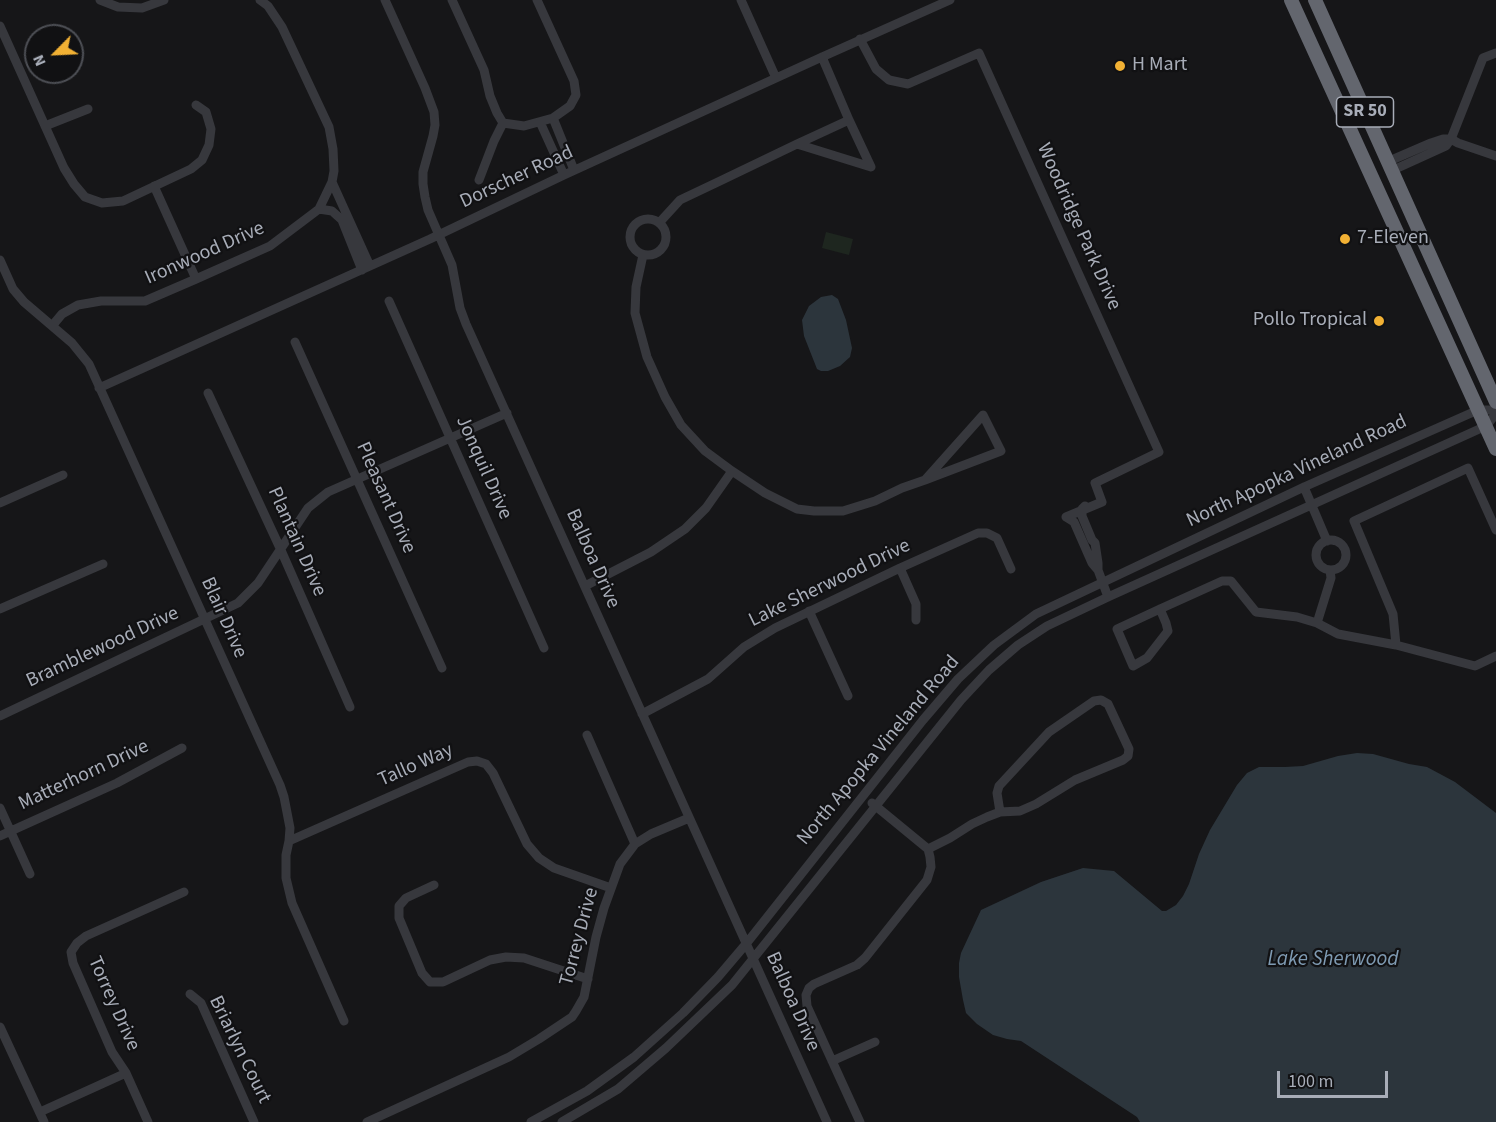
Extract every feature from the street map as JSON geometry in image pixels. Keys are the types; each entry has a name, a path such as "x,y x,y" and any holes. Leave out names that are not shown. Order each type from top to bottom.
{"highway":[{"name":"SR 50","path":"1291,0 1496,449"},
{"name":"SR 50","path":"1314,0 1496,402"},
{"path":"1346,118 1375,160 1380,165 1389,166"},
{"path":"1372,176 1392,187 1416,224"}],"street":[{"path":"100,0 118,7 142,8 164,0"},
{"name":"Ironwood Drive","path":"52,326 62,314 78,305 101,301 145,301 196,279 270,246 319,209 332,182 334,171 329,128 282,27 268,6 260,0"},
{"name":"Balboa Drive","path":"385,0 434,112 433,136 423,172 424,197 452,267 458,299 466,324 827,1122"},
{"path":"452,0 484,70 490,96 503,123"},
{"path":"503,123 524,126 553,118 570,106 576,94 574,81 537,0"},
{"path":"733,0 746,12"},
{"path":"741,0 776,78"},
{"name":"Dorscher Road","path":"99,388 439,235 574,170 860,39 950,0"},
{"path":"0,26 64,168 85,197 102,203 123,201 191,169 202,160 209,145 211,129 206,112 196,105"},
{"name":"Woodridge Park Drive","path":"860,39 876,69 888,80 908,84 979,53 1159,452 1095,483 1101,499 1088,503 1082,509 1066,517 1074,522 1092,563 1098,570"},
{"path":"1389,166 1446,146 1451,139 1484,58 1496,53"},
{"path":"798,144 871,167 822,57"},
{"path":"45,126 88,109"},
{"path":"553,118 574,170"},
{"path":"659,223 680,200 849,120"},
{"path":"540,122 564,175"},
{"path":"479,180 503,123"},
{"path":"1451,139 1496,156"},
{"path":"332,182 366,268"},
{"path":"154,186 196,279"},
{"path":"319,209 332,211 342,220 366,268"},
{"path":"642,220 653,220 664,228 666,240 664,246 656,254 643,255 634,248 630,236 636,224 642,220"},
{"path":"643,255 636,287 635,313 647,357 681,425 705,451 765,493 798,508 814,511 843,511 875,501 902,488 925,480 1001,451 983,415 925,480"},
{"name":"Blair Drive","path":"0,260 13,289 24,302 72,343 89,364 280,785 291,828 286,855 286,878 292,903 344,1021"},
{"name":"Jonquil Drive","path":"389,301 544,648"},
{"name":"Pleasant Drive","path":"295,342 442,668"},
{"name":"Plantain Drive","path":"208,393 350,707"},
{"path":"1478,410 1496,412 1486,426"},
{"name":"North Apopka Vineland Road","path":"531,1122 587,1091 634,1057 683,1013 746,944 922,720 951,687 994,645 1035,614 1304,487 1478,410"},
{"name":"Bramblewood Drive","path":"0,716 205,621 238,603 258,583 308,508 328,492 507,413"},
{"name":"North Apopka Vineland Road","path":"562,1122 618,1089 666,1048 732,985 961,700 1018,645 1047,626 1108,597 1486,426"},
{"path":"1396,645 1393,614 1354,521 1468,468 1496,531"},
{"path":"585,586 651,552 685,529 706,508 732,471"},
{"path":"0,503 63,475"},
{"path":"1304,487 1327,541"},
{"name":"Woodridge Park Drive","path":"1082,509 1082,516 1095,543 1098,570 1108,597"},
{"name":"Lake Sherwood Drive","path":"642,714 708,679 744,647 775,628 978,533 987,533 997,538 1011,569"},
{"path":"1317,623 1330,578 1345,559 1344,549 1336,542 1327,541 1318,547 1316,556 1320,566 1335,569"},
{"path":"0,609 103,564"},
{"path":"900,568 916,604 916,620"},
{"path":"1160,609 1168,631 1147,658 1133,666 1117,629 1160,609 1222,581 1231,581 1256,612 1296,617 1317,623 1338,634 1396,645 1474,666 1496,656"},
{"path":"810,611 848,696"},
{"path":"928,849 972,824 1000,812 1020,811 1036,804 1075,780 1128,756 1129,749 1108,704 1101,700 1094,701 1049,732 999,786 997,793 1000,812"},
{"path":"587,735 635,844"},
{"name":"Matterhorn Drive","path":"0,836 117,783 182,748"},
{"name":"Tallo Way","path":"289,841 477,760 486,764 493,772 527,844 539,858 554,868 611,888"},
{"path":"860,1122 807,1006 806,995 814,984 857,965 865,958 927,880 931,867 928,849 862,797"},
{"path":"0,808 30,874"},
{"name":"Torrey Drive","path":"368,1122 509,1057 572,1017 584,997 596,937 620,864 635,844 651,834 689,818"},
{"path":"434,885 406,898 399,906 399,918 422,973 430,982 443,982 490,960 506,957 524,958 588,980"},
{"name":"Torrey Drive","path":"148,1122 126,1073 112,1052 71,952 86,936 184,892"},
{"name":"Briarlyn Court","path":"190,994 201,1003 254,1122"},
{"path":"0,1027 44,1122"},
{"path":"832,1061 874,1042"},
{"path":"39,1112 126,1073"}],"shaded area":[{"path":"826,232 853,239 849,255 822,248"}],"water":[{"path":"832,295 838,299 846,320 852,348 850,357 840,366 821,371 817,369 804,336 802,320 809,306 821,297"},
{"name":"Lake Sherwood","path":"1357,753 1373,754 1427,767 1455,782 1496,813 1496,1122 1140,1122 1137,1117 1021,1041 993,1035 966,1013 959,977 959,963 961,953 981,910 1041,882 1083,868 1114,871 1162,911 1166,911 1176,905 1183,896 1210,830 1237,785 1247,773 1259,767 1303,766"}],"place":[{"name":"H Mart","path":"1120,66"},
{"name":"7-Eleven","path":"1345,239"},
{"name":"Pollo Tropical","path":"1379,321"}]}
